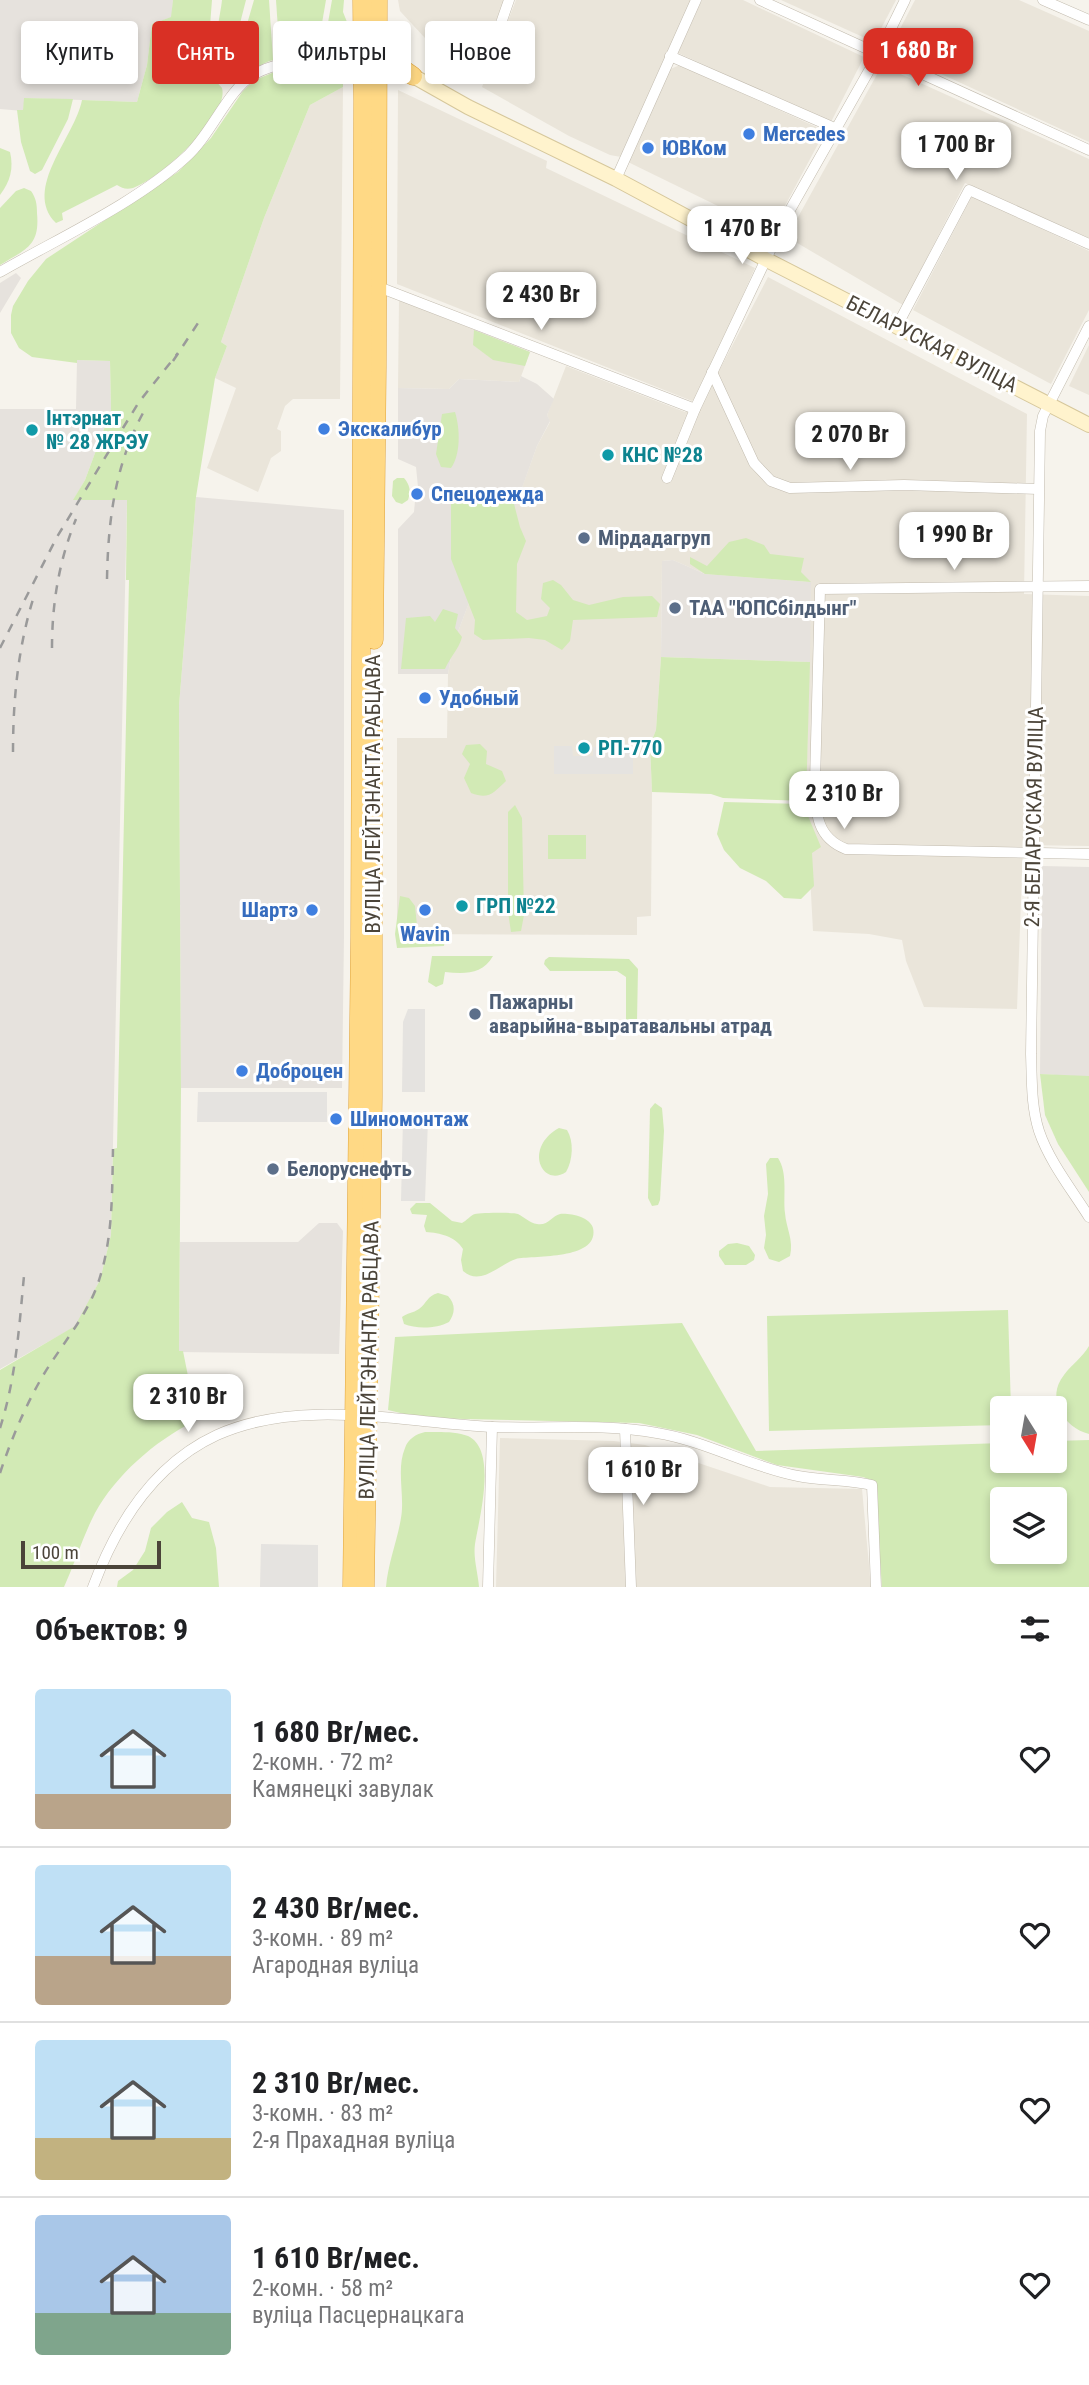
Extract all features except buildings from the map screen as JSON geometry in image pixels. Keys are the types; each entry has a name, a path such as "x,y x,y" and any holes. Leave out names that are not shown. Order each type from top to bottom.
{"highway":[{"name":"ВУЛІЦА ЛЕЙТЭНАНТА РАБЦАВА","path":"362,0 365,21"},
{"name":"ВУЛІЦА ЛЕЙТЭНАНТА РАБЦАВА","path":"378,0 378,21"},
{"path":"378,101 381,88 389,79 400,75 413,76"},
{"name":"ВУЛІЦА ЛЕЙТЭНАНТА РАБЦАВА","path":"365,1587 360,1416 360,937 370,84"},
{"name":"ВУЛІЦА ЛЕЙТЭНАНТА РАБЦАВА","path":"352,1587 373,1097 378,101 375,84"}],"main road":[{"name":"БЕЛАРУСКАЯ ВУЛІЦА","path":"413,76 491,119 616,179 767,260 1089,425"}],"street":[{"path":"502,21 509,0"},
{"path":"616,179 696,0"},
{"path":"760,0 1089,150"},
{"path":"667,478 695,409 786,218 879,53 905,0"},
{"path":"1043,0 1089,20"},
{"path":"670,56 837,129"},
{"path":"0,272 139,192 174,168 202,140 231,97 252,76 273,68"},
{"path":"897,326 969,190 1089,244"},
{"path":"376,286 695,409"},
{"name":"2-Я БЕЛАРУСКАЯ ВУЛІЦА","path":"1089,326 1043,416 1040,431 1031,1054 1032,1099 1039,1131 1089,1217"},
{"path":"712,372 754,463 765,476 779,485 800,489 904,485 1038,489"},
{"path":"1089,586 820,589 815,782 818,820 825,836 838,845 853,850 1089,854"},
{"path":"93,1587 113,1541 137,1501 154,1481 190,1451 216,1435 254,1422 291,1417 360,1416 492,1427 656,1432 692,1440 799,1476 872,1485 876,1587"},
{"path":"488,1587 492,1427"},
{"path":"625,1429 631,1587"}],"shaded area":[{"path":"0,0 173,0 172,17 152,21 147,65 137,102 25,98 23,111 0,109"},
{"path":"398,0 504,0 496,21 425,21 425,38 400,11"},
{"path":"516,0 692,0 621,157 610,155 569,136 482,87 483,84 535,84 535,21 508,21"},
{"path":"702,0 743,0 864,57 831,122 678,53"},
{"path":"781,0 896,0 874,42"},
{"path":"915,0 1019,0 1089,31 1089,142 889,50"},
{"path":"680,65 825,131 771,232 628,162 668,70"},
{"path":"885,67 1089,159 1089,238 965,183 903,305 787,237 880,69"},
{"path":"343,87 340,399 293,399 285,406 277,429 281,431 281,451 271,458 258,492 207,468 236,388 215,378 227,346 221,342 264,218 310,105"},
{"path":"398,90 547,161 546,168 755,268 698,395 692,401 397,284"},
{"path":"972,196 1089,251 1089,310 1051,384 913,310"},
{"path":"16,273 21,278 0,313 0,283"},
{"path":"768,277 1027,414 1024,594 1089,596 1089,846 1023,845 1017,1009 924,1007 906,961 902,940 869,934 813,931 806,801 811,582 705,574 673,560 662,561 661,657 656,730 650,745 651,916 637,917 637,935 409,934 397,922 397,738 447,738 448,674 453,645 503,512 512,515 537,446 550,422 547,415 566,366 685,412 697,413"},
{"path":"399,300 530,352 519,382 459,379 449,389 398,388"},
{"path":"1089,345 1089,395 1069,386"},
{"path":"77,360 110,361 111,410 85,480 74,499 127,500 111,1235 100,1280 76,1326 0,1369 0,409 76,409"},
{"path":"521,376 537,384 554,399 547,415 550,421 537,446 512,516 503,513 453,645 448,674 398,674 398,529 414,512 412,488 418,487 416,467 398,459 398,388 449,389 459,379 519,382"},
{"path":"196,497 344,510 342,1088 181,1088 179,706"},
{"path":"673,560 705,574 811,582 810,662 661,657 662,561"},
{"path":"554,746 572,746 573,756 593,756 593,747 633,747 633,774 554,774"},
{"path":"1042,866 1089,867 1089,1077 1040,1074"},
{"path":"408,1009 425,1009 425,1092 402,1092 403,1022"},
{"path":"198,1092 327,1092 327,1122 197,1122"},
{"path":"403,1119 428,1120 425,1201 401,1201"},
{"path":"319,1223 337,1223 343,1231 339,1354 179,1352 180,1242 298,1242"},
{"path":"500,1438 614,1441 645,1445 770,1487 862,1489 871,1587 496,1587"},
{"path":"261,1544 318,1545 318,1587 260,1587"}],"green space":[{"path":"173,0 212,0 210,21 160,21 171,17"},
{"path":"222,0 246,0 241,21 219,21"},
{"path":"254,0 269,0 273,60 259,66 259,21 248,21"},
{"path":"276,0 326,0 322,21 277,21"},
{"path":"332,0 344,0 343,12 347,21 328,21"},
{"path":"152,24 152,84 218,84 222,88 221,100 215,114 190,146 159,173 133,188 117,185 62,213 63,220 56,223 47,209 47,179 82,100 137,102 147,65"},
{"path":"272,73 273,84 343,84 343,87 310,105 264,218 221,342 227,346 215,378 196,497 179,706 179,1351 183,1351 189,1381 193,1422 151,1449 114,1485 95,1513 64,1587 0,1587 0,1370 75,1326 100,1280 111,1235 113,1149 117,1148 129,580 126,580 127,500 73,500 85,480 111,410 110,361 77,360 77,363 32,357 19,348 11,333 11,315 13,306 28,281 46,259 178,172 211,138 243,91 251,84 259,84 259,78"},
{"path":"24,98 73,99 68,119 42,170 35,174 30,171 21,142 17,110 23,110"},
{"path":"0,148 10,152 12,164 9,180 0,195"},
{"path":"24,188 31,191 36,201 36,233 29,245 0,265 0,208 16,191"},
{"path":"474,330 530,352 525,366 493,360 473,345"},
{"path":"455,412 459,433 457,456 451,468 441,467 436,454 442,414"},
{"path":"404,478 409,488 408,500 402,504 396,502 392,496 393,481"},
{"path":"472,490 513,500 526,541 517,564 516,612 527,620 547,616 550,608 541,599 543,583 553,580 561,585 573,600 589,605 623,597 652,596 660,604 657,617 573,620 570,641 562,650 545,640 483,640 474,634 475,620 451,559 451,493"},
{"path":"746,538 764,545 770,554 804,558 801,572 811,582 705,574 690,564 690,557 707,566 729,542"},
{"path":"443,609 458,614 455,628 462,637 445,669 401,669 406,618 430,616 435,622"},
{"path":"661,657 810,662 806,801 652,792 650,745 656,730"},
{"path":"480,744 487,751 486,764 502,771 506,781 494,792 482,796 471,793 464,778 470,764 462,754 466,745"},
{"path":"724,802 803,804 821,847 812,853 814,886 801,899 784,898 766,881 740,868 724,850 717,834"},
{"path":"515,805 522,818 524,915 521,931 511,932 508,912 508,812"},
{"path":"548,835 586,835 586,859 548,859"},
{"path":"400,896 409,898 415,906 418,935 445,939 444,946 397,948 395,934"},
{"path":"432,956 493,956 478,970 466,973 445,972 443,984 436,987 428,982"},
{"path":"549,957 629,959 638,969 637,1021 633,1028 626,1025 626,977 617,971 550,971 544,964"},
{"path":"1040,1074 1089,1076 1089,1192 1058,1144 1045,1115"},
{"path":"655,1103 662,1108 664,1131 660,1200 658,1205 652,1206 648,1198 650,1109"},
{"path":"559,1128 567,1130 572,1145 566,1172 557,1176 544,1170 539,1155 548,1136"},
{"path":"770,1158 778,1158 783,1171 785,1213 791,1245 790,1256 779,1262 769,1259 764,1248 764,1216 768,1194 766,1164"},
{"path":"416,1203 430,1203 452,1221 462,1223 478,1214 515,1213 537,1224 547,1222 560,1214 574,1215 591,1224 592,1239 576,1251 516,1259 476,1277 463,1271 463,1249 456,1241 437,1233 426,1232 424,1226 427,1215 412,1214 410,1209"},
{"path":"728,1244 749,1246 755,1255 754,1260 746,1265 725,1265 719,1251"},
{"path":"438,1293 448,1296 452,1303 453,1312 449,1322 426,1328 404,1324 402,1317 419,1309"},
{"path":"1008,1310 1011,1396 990,1396 990,1425 769,1431 767,1316"},
{"path":"682,1323 756,1451 990,1443 990,1474 1068,1474 1068,1441 1089,1440 1089,1587 882,1587 874,1481 863,1477 777,1465 697,1435 639,1423 421,1418 388,1410 395,1337"},
{"path":"1089,1346 1089,1434 1068,1422 1068,1396 1056,1396 1056,1393 1064,1375"},
{"path":"425,1432 468,1436 477,1444 482,1455 484,1486 475,1549 479,1587 386,1587 401,1518 402,1456 410,1440"},
{"path":"182,1502 192,1518 209,1522 216,1548 219,1587 117,1587 118,1581 133,1570 145,1551 151,1528"}],"railway":[{"path":"173,361 202,317"},
{"path":"0,648 57,537 139,402 178,353"},
{"path":"107,579 115,494 126,453 143,413"},
{"path":"52,648 58,582 76,519"},
{"path":"13,752 18,673 34,596"},
{"path":"0,1473 29,1402 82,1317 100,1277 110,1229 113,1149"},
{"path":"0,1428 13,1372 24,1276"}],"place":[{"name":"Mercedes","path":"749,134"},
{"name":"ЮВКом","path":"648,148"},
{"name":"Экскалибур","path":"324,429"},
{"name":"Інтэрнат № 28 ЖРЭУ","path":"32,430"},
{"name":"КНС №28","path":"608,455"},
{"name":"Спецодежда","path":"417,494"},
{"name":"Мірдадагруп","path":"584,538"},
{"name":"ТАА \"ЮПСбілдынг\"","path":"675,608"},
{"name":"Удобный","path":"425,698"},
{"name":"РП-770","path":"584,748"},
{"name":"ГРП №22","path":"462,906"},
{"name":"Шартэ","path":"312,910"},
{"name":"Wavin","path":"425,910"},
{"name":"Пажарны аварыйна-выратавальны атрад","path":"475,1014"},
{"name":"Доброцен","path":"242,1071"},
{"name":"Шиномонтаж","path":"336,1119"},
{"name":"Белоруснефть","path":"273,1169"}]}
